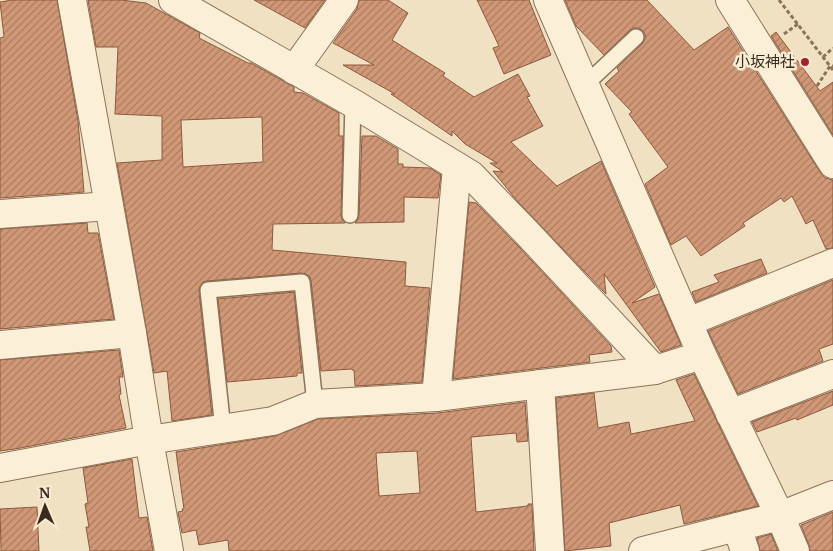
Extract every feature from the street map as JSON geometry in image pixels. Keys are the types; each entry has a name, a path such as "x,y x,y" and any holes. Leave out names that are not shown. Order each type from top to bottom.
{"street":[{"path":"72,0 169,551"},
{"path":"173,0 353,103 471,175 655,370"},
{"path":"294,70 344,0"},
{"path":"548,0 702,355 795,551"},
{"path":"730,0 833,164"},
{"path":"436,397 457,167"},
{"path":"0,214 109,206"},
{"path":"688,322 833,263"},
{"path":"0,345 132,333"},
{"path":"0,468 148,440 273,421 315,404 436,397 655,370 702,355"},
{"path":"730,414 833,374"},
{"path":"540,384 550,551"},
{"path":"643,551 741,539 780,516 833,495"}],"lane":[{"path":"585,85 636,37"},
{"path":"350,215 353,103"},
{"path":"223,429 208,290 302,282 315,404"}],"path":[{"path":"779,0 833,70"},
{"path":"780,37 798,24"},
{"path":"823,57 833,48"}],"building":[{"path":"12,0 57,0 78,121 84,192 0,198 0,38 4,37 0,2"},
{"path":"88,0 121,0 146,3 200,33 199,38 251,63 294,87 294,92 303,93 339,113 339,136 343,136 341,215 345,223 273,224 272,250 406,262 405,286 430,288 422,382 355,386 354,370 352,369 321,371 311,281 310,277 306,274 207,281 203,282 199,291 212,415 172,421 167,371 154,373 117,163 162,160 162,116 115,114 118,47 96,47","holes":["262,117 263,162 183,167 181,120"]},
{"path":"254,0 325,0 305,28"},
{"path":"359,0 388,0 408,13 392,40 445,73 443,76 474,97 518,74 530,96 527,97 543,126 511,142 557,186 601,161 655,287 632,303 659,294 681,345 661,352 604,274 606,294 518,202 493,171 503,172 490,163 497,163 465,144 452,131 452,136 391,94 395,94 343,65 374,65 333,43 357,9"},
{"path":"477,0 529,0 551,55 504,74 493,48 499,46"},
{"path":"565,0 647,0 694,50 728,27 820,172 825,178 833,180 833,248 826,249 813,220 806,224 792,196 784,202 781,198 743,223 745,226 701,256 686,236 671,245 645,184 668,167 629,114 632,112 605,84 619,71 617,68 643,43 645,34 639,28 633,28 604,55 576,26"},
{"path":"776,32 820,91 833,82 833,135 771,36"},
{"path":"362,136 376,136 398,149 398,164 403,164 403,167 430,168 441,175 438,198 404,197 404,222 355,223 359,215"},
{"path":"469,202 476,203 518,246 611,346 612,352 589,355 590,362 453,379"},
{"path":"87,223 88,233 98,233 114,319 0,329 0,229"},
{"path":"761,259 767,273 696,302 692,292 719,282 714,275"},
{"path":"833,280 833,344 819,349 823,361 738,394 708,331"},
{"path":"294,292 302,373 297,373 297,376 227,382 218,299"},
{"path":"119,350 123,377 119,377 121,394 119,395 126,428 0,451 0,360"},
{"path":"694,374 758,506 684,524 680,505 609,523 611,546 565,551 556,398 594,393 598,428 629,422 631,434 695,421 676,380"},
{"path":"833,391 833,405 797,420 796,418 757,432 752,422"},
{"path":"525,402 528,441 517,442 516,433 471,437 476,512 532,504 534,551 229,551 228,540 199,545 196,530 182,533 178,512 184,509 176,452 275,436 318,419 437,413","holes":["417,451 420,493 379,496 376,453"]},
{"path":"132,459 139,518 147,517 153,551 90,551 86,527 89,527 85,504 88,503 83,468"},
{"path":"37,507 39,551 1,551 0,509"},
{"path":"833,512 833,551 810,551 801,525"},
{"path":"771,534 778,551 760,551 757,538"}],"place":[{"name":"小坂神社","path":"805,62"}]}
